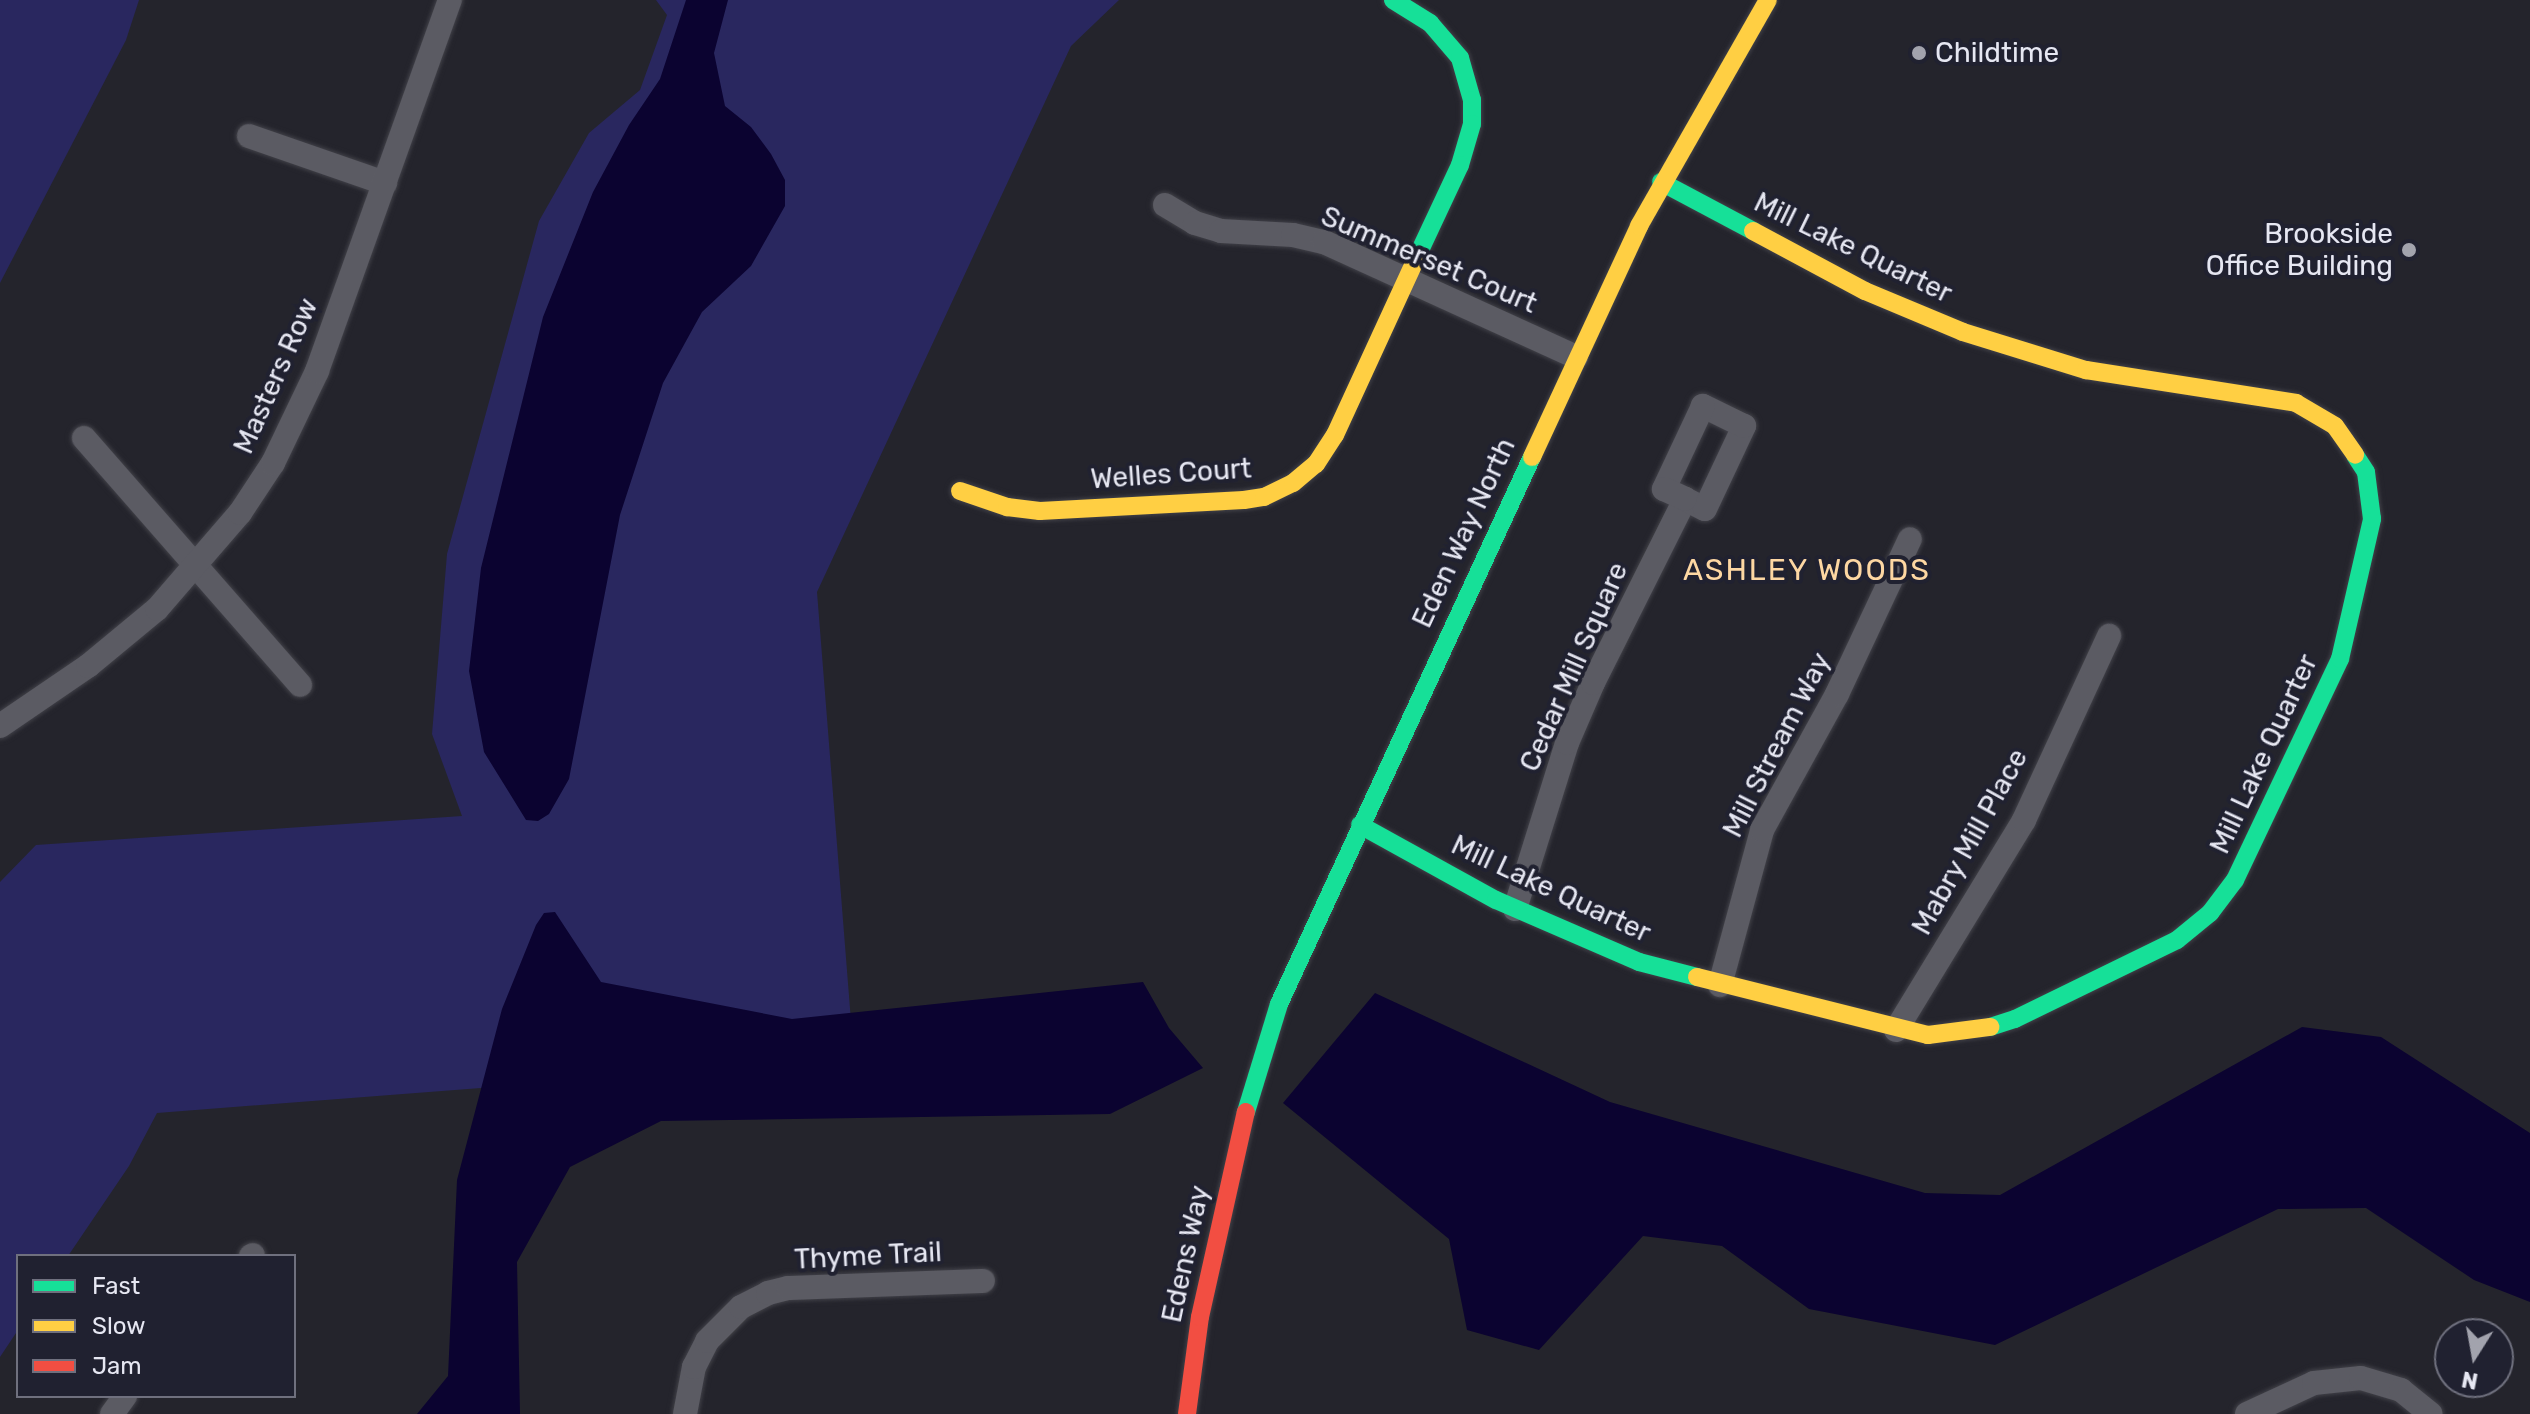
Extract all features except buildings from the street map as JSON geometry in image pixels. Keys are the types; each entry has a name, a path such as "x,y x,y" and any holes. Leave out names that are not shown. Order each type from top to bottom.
{"street":[{"name":"Masters Row","path":"0,726 125,637 196,565 240,513 297,417 317,371 450,0"},
{"name":"Welles Court","path":"960,491 1007,507 1040,511 1264,497 1302,477 1323,455 1467,147 1472,100 1460,58 1447,39 1415,11 1393,0"},
{"name":"Eden Way North","path":"1247,1107 1279,1004 1576,357 1661,182 1768,0"},
{"path":"249,136 385,183"},
{"name":"Mill Lake Quarter","path":"1360,825 1515,909 1639,962 1896,1030 1928,1035 1953,1034 2015,1019 2177,940 2210,913 2235,880 2251,851 2340,659 2372,519 2366,472 2335,426 2296,403 2086,370 1963,332 1865,291 1661,182"},
{"name":"Summerset Court","path":"1165,205 1195,223 1221,231 1293,235 1324,242 1576,357"},
{"path":"84,438 300,685"},
{"name":"Cedar Mill Square","path":"1515,909 1567,743 1685,499"},
{"name":"Mill Stream Way","path":"1720,985 1762,830 1837,694 1910,539"},
{"name":"Mabry Mill Place","path":"1896,1030 2024,820 2109,636"},
{"name":"Edens Way","path":"1187,1414 1200,1317 1247,1107"},
{"name":"Thyme Trail","path":"685,1414 694,1367 707,1341 741,1307 768,1293 788,1288 983,1281"},
{"path":"2247,1414 2314,1383 2361,1378 2401,1390 2431,1414"}],"shaded area":[{"path":"0,0 139,0 126,40 0,283"},
{"path":"656,0 1119,0 1071,46 817,592 854,1059 157,1113 129,1166 69,1254 16,1254 16,1333 0,1357 0,882 36,845 462,816 432,734 447,554 539,221 589,133 640,90 667,15"},
{"path":"686,0 728,0 714,53 725,106 751,127 771,154 785,180 785,206 751,266 702,312 663,383 620,515 569,779 549,814 538,821 526,820 484,752 469,671 481,568 543,317 593,192 629,125 660,79"},
{"path":"555,912 601,982 792,1019 1143,982 1169,1028 1203,1068 1110,1114 661,1121 570,1167 517,1262 520,1414 417,1414 448,1376 457,1180 502,1009 536,925 544,913"},
{"path":"1375,993 1610,1102 1925,1193 2000,1195 2302,1027 2381,1037 2530,1133 2530,1302 2474,1280 2366,1208 2278,1209 1995,1345 1809,1309 1722,1246 1643,1236 1539,1350 1467,1330 1449,1239 1283,1103"}],"traffic: fast":[{"path":"1393,0 1430,23 1460,58 1472,100 1472,124 1460,165 1415,261"},
{"path":"1661,182 1753,231"},
{"path":"1990,1027 2015,1019 2177,940 2210,913 2235,880 2340,659 2372,519 2366,472 2355,455"},
{"path":"1246,1112 1279,1004 1532,457"},
{"path":"1360,825 1496,900 1639,962 1697,977"}],"traffic: slow":[{"path":"1532,457 1639,226 1768,0"},
{"path":"1753,231 1865,291 1963,332 2086,370 2296,403 2335,426 2355,455"},
{"path":"960,491 1007,507 1040,511 1244,500 1264,497 1293,483 1316,464 1335,435 1415,261"},
{"path":"1697,977 1928,1035 1990,1027"}],"traffic: jam":[{"path":"1187,1414 1200,1317 1246,1112"}],"place":[{"name":"Childtime","path":"1919,53"},
{"name":"Brookside Office Building","path":"2409,250"}],"district":[{"name":"ASHLEY WOODS","path":"1807,570"}]}
